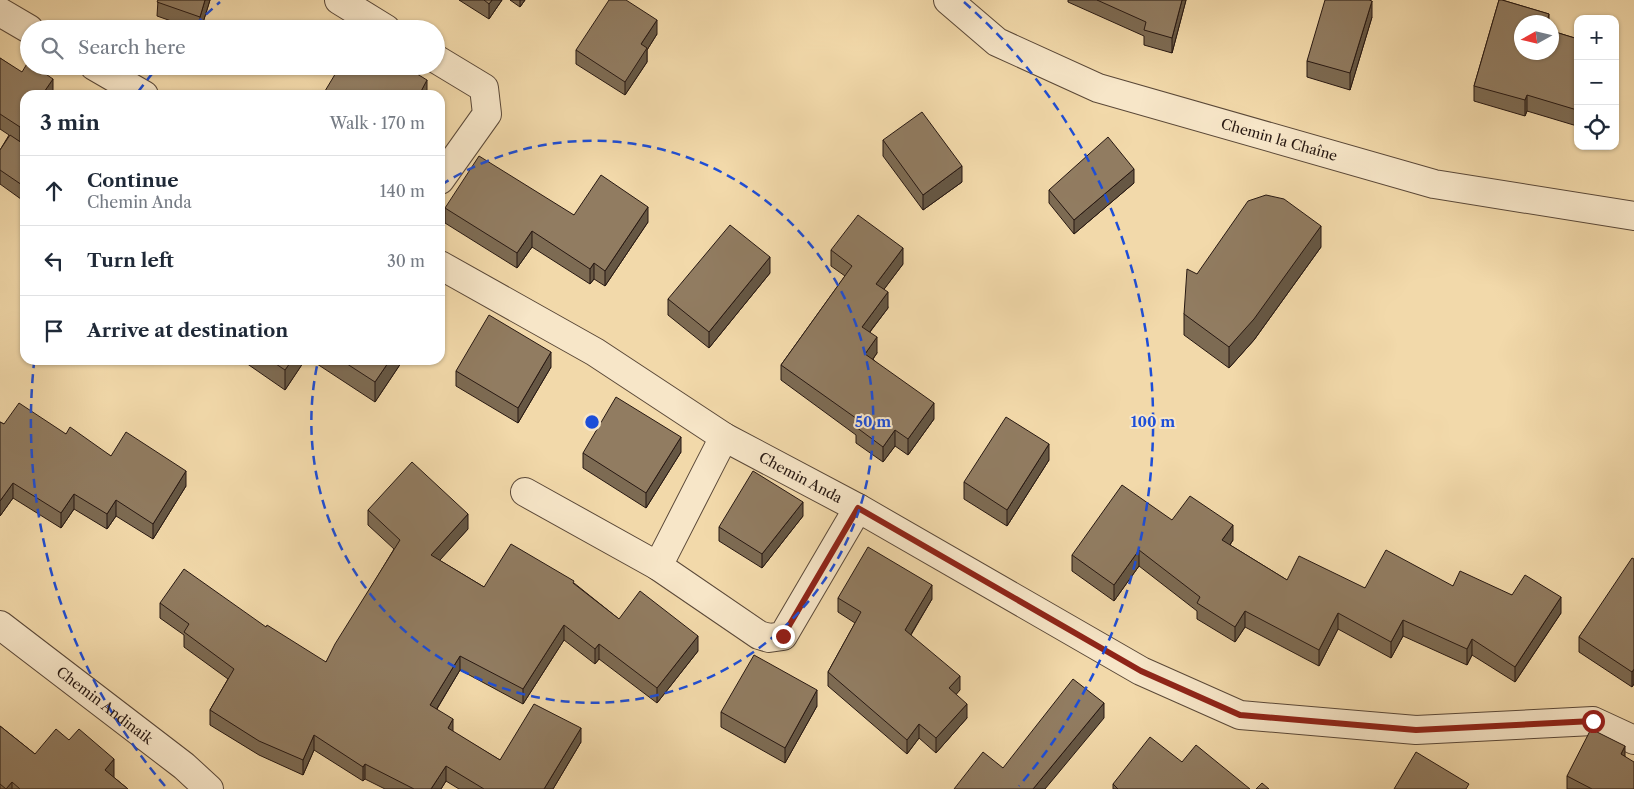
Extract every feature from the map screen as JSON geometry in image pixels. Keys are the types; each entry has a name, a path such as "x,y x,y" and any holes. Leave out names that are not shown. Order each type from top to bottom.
{"street":[{"path":"339,0 371,20"},
{"name":"Chemin la Chaîne","path":"948,0 997,42 1098,88 1434,184 1634,216"},
{"path":"0,12 20,24"},
{"path":"445,64 484,88 487,101 486,114 445,173"},
{"path":"110,75 135,90"},
{"name":"Chemin Anda","path":"445,268 595,352 724,437 858,508 1141,671 1240,715 1416,730 1593,721 1634,740"},
{"path":"658,566 724,437"},
{"path":"525,492 658,566 759,635 768,638 783,636 858,508"},
{"name":"Chemin Andinaik","path":"0,625 184,766 209,789"}],"building":[{"path":"158,0 205,0 200,17 157,2"},
{"path":"484,0 492,0 489,4"},
{"path":"609,0 626,0 657,20 641,44 647,48 625,82 576,50"},
{"path":"1097,0 1182,0 1172,38 1144,30 1146,22"},
{"path":"1325,0 1372,1 1350,73 1307,61"},
{"path":"1499,0 1549,14 1514,15 1514,60 1559,60 1559,33 1574,38 1574,109 1527,95 1525,100 1474,86"},
{"path":"0,58 20,71 20,75 47,75 53,79 45,90 20,90 20,127 0,114"},
{"path":"335,75 419,75 427,80 422,90 326,90"},
{"path":"922,112 962,166 923,195 883,140"},
{"path":"10,135 20,142 20,184 0,170 0,150"},
{"path":"1108,137 1134,169 1074,220 1049,190"},
{"path":"479,156 574,215 601,175 648,207 605,271 594,263 590,269 532,231 517,253 445,208"},
{"path":"1266,195 1284,199 1321,226 1254,319 1229,347 1184,314 1187,269 1197,274 1248,201"},
{"path":"858,215 903,248 876,284 888,292 862,327 877,337 865,354 934,403 908,439 895,430 883,447 856,427 860,421 781,365 852,266 831,250"},
{"path":"730,225 770,257 709,332 668,299"},
{"path":"489,315 551,352 518,408 456,371"},
{"path":"278,365 288,365 285,370"},
{"path":"349,365 387,365 375,382"},
{"path":"616,397 681,437 646,493 583,453"},
{"path":"19,403 66,434 70,427 111,456 126,432 186,471 153,524 116,500 107,514 74,494 61,513 13,483 0,501 0,422 4,424"},
{"path":"1006,417 1049,444 1007,510 964,482"},
{"path":"412,462 468,514 431,555 484,587 511,544 574,581 573,583 619,619 640,591 698,636 657,688 599,644 595,649 564,625 523,689 460,656 430,705 453,719 448,728 500,760 534,704 581,728 544,789 484,789 446,766 431,789 414,789 365,764 363,767 314,735 303,760 259,741 210,710 234,669 184,632 189,624 160,603 184,569 266,627 267,625 326,662 335,644 400,540 368,510"},
{"path":"753,471 803,502 762,554 719,527"},
{"path":"1122,485 1172,520 1190,496 1233,525 1222,540 1287,580 1299,556 1365,588 1386,550 1453,586 1460,571 1512,595 1525,575 1561,597 1515,667 1472,639 1467,649 1403,620 1391,642 1338,613 1319,650 1245,611 1235,627 1197,603 1200,597 1139,550 1114,585 1072,555"},
{"path":"868,547 932,585 905,630 960,676 949,688 967,704 936,738 919,724 907,740 828,672 861,612 838,598"},
{"path":"1632,558 1634,559 1634,669 1632,672 1579,637"},
{"path":"754,655 817,690 785,748 721,712"},
{"path":"1073,679 1104,703 1033,789 954,789 983,752 1003,768"},
{"path":"0,726 35,754 56,729 69,740 79,729 114,759 105,770 128,789 20,789 12,782 6,789 0,784"},
{"path":"1591,729 1625,746 1621,754 1634,762 1634,789 1592,789 1567,776"},
{"path":"1150,737 1182,762 1196,745 1250,789 1118,789 1113,784"},
{"path":"1416,752 1469,784 1466,789 1394,789"},
{"path":"1262,783 1269,789 1256,789"}],"route":[{"path":"783,636 858,508 1141,671 1240,715 1416,730 1593,721"}]}
